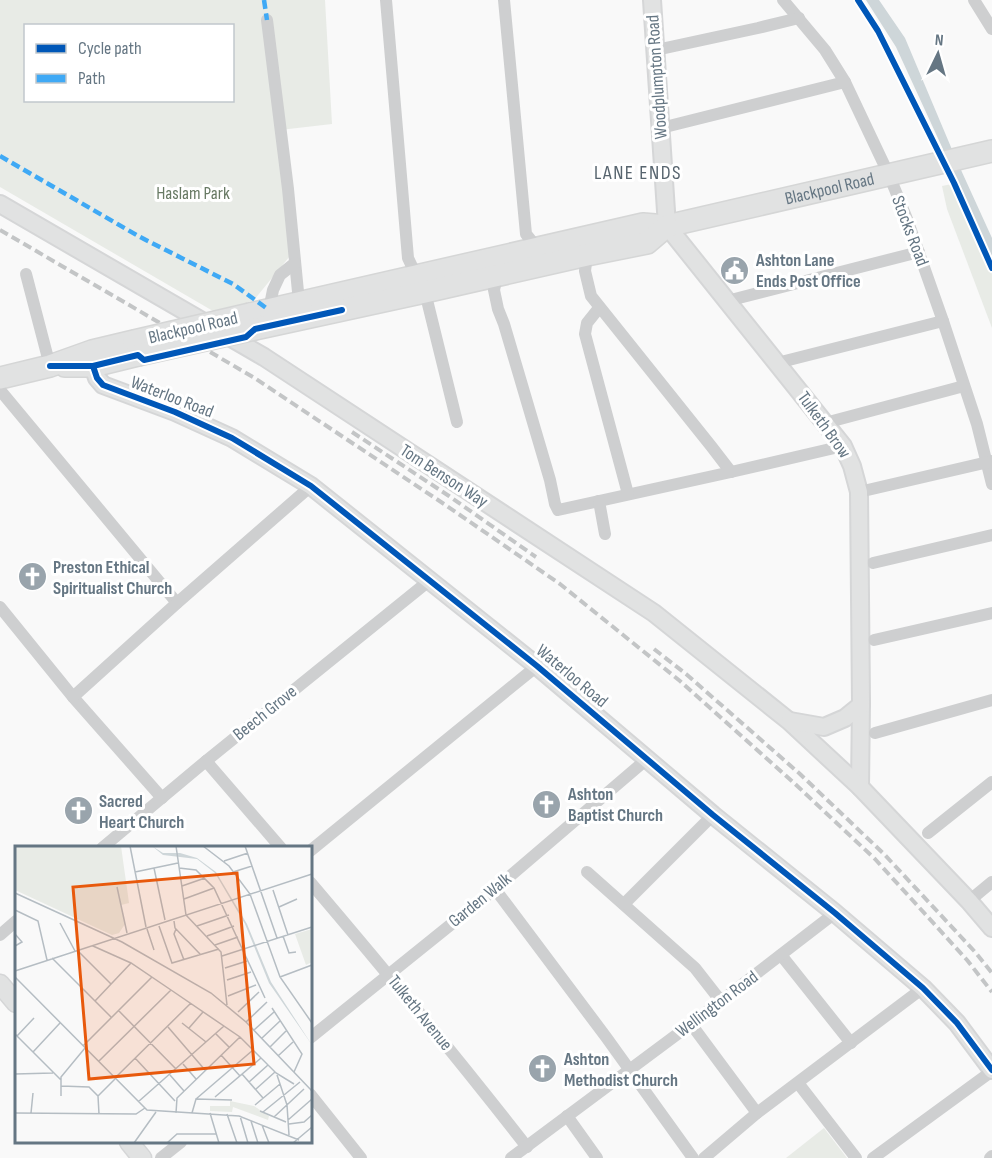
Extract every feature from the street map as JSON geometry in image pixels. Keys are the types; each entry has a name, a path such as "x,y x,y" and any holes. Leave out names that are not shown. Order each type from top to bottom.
{"highway":[{"name":"Blackpool Road","path":"50,366 93,366 136,348 258,318 421,284 537,248 643,224 667,226 986,153"},
{"name":"Blackpool Road","path":"258,318 299,302 421,284 497,276 647,243 667,226"},
{"name":"Blackpool Road","path":"0,378 50,366 92,351 136,348"}],"main road":[{"path":"0,984 15,1002"},
{"path":"130,1143 142,1158"}],"street":[{"path":"386,0 408,258 421,284 457,422"},
{"path":"504,0 524,219 526,234 537,248"},
{"name":"Woodplumpton Road","path":"652,0 667,226"},
{"name":"Stocks Road","path":"783,0 825,50 845,82 889,175 943,321 989,461 992,484"},
{"path":"974,0 992,29"},
{"path":"656,50 799,18"},
{"path":"267,20 299,302"},
{"path":"661,128 845,82"},
{"name":"Tom Benson Way","path":"0,204 264,357 654,613 789,721 860,787"},
{"name":"Tulketh Brow","path":"667,226 843,446 852,466 858,492 860,787"},
{"path":"727,301 919,252"},
{"path":"587,255 585,271 591,297 731,472"},
{"path":"258,318 280,276 296,263"},
{"path":"26,274 50,366"},
{"path":"497,276 494,290 498,309 558,510 843,446"},
{"path":"599,308 587,323 585,334 628,494"},
{"path":"777,363 943,321"},
{"name":"Waterloo Road","path":"93,366 96,378 103,384 175,412 232,438 311,486 537,666 713,816 835,913 923,988 957,1023 992,1071"},
{"path":"825,423 964,386"},
{"path":"0,390 177,603"},
{"path":"858,492 989,461"},
{"path":"74,697 311,486"},
{"path":"600,501 605,534"},
{"path":"873,563 992,535"},
{"name":"Beech Grove","path":"104,846 206,760 430,580"},
{"path":"0,607 162,798"},
{"path":"874,640 992,613"},
{"path":"312,849 537,666"},
{"path":"875,733 992,700"},
{"path":"789,721 824,727 845,718 861,705"},
{"name":"Garden Walk","path":"312,1036 495,889 647,759"},
{"path":"206,760 279,846"},
{"path":"928,833 992,782"},
{"path":"860,787 992,928"},
{"path":"624,904 713,816"},
{"path":"587,872 695,968 720,1000"},
{"path":"969,901 992,882"},
{"name":"Tulketh Avenue","path":"312,884 389,975 527,1147"},
{"path":"495,889 693,1158"},
{"name":"Wellington Road","path":"511,1158 835,913"},
{"path":"0,935 15,922"},
{"path":"781,955 851,1043"},
{"path":"704,1158 757,1113 923,988"},
{"path":"691,1023 757,1113"},
{"path":"873,1158 992,1071"},
{"path":"798,1083 856,1158"},
{"path":"312,1097 361,1158"},
{"path":"567,1116 597,1158"},
{"path":"161,1158 180,1143"}],"green space":[{"name":"Haslam Park","path":"0,0 325,0 332,124 280,130 294,251 254,300 232,308 213,311 0,187"},
{"path":"952,184 992,274 992,328 947,209 942,186"},
{"path":"824,1128 847,1158 786,1158"}],"shaded area":[{"path":"866,0 879,0 905,38 992,238 992,261 896,47"}],"railway":[{"path":"0,230 253,377 560,584 680,681 875,859 967,960 992,992"},
{"path":"352,432 536,557"},
{"path":"654,649 686,674 800,774 884,854 992,973"}],"marked path":[{"path":"264,0 267,20"},
{"path":"0,156 140,237 233,284 269,310"}],"cycle path":[{"path":"858,0 878,31 954,183 992,268"},
{"path":"50,366 93,366 138,355 144,360 246,337 255,329 342,310"},
{"path":"93,366 97,378 103,385 175,412 232,438 311,486 537,666 923,988 957,1023 992,1070"}],"place":[{"name":"Ashton Lane Ends Post Office","path":"735,270"},
{"name":"Preston Ethical Spiritualist Church","path":"32,577"},
{"name":"Ashton Baptist Church","path":"547,804"},
{"name":"Sacred Heart Church","path":"78,811"},
{"name":"Ashton Methodist Church","path":"543,1069"}],"district":[{"name":"LANE ENDS","path":"638,173"}]}
